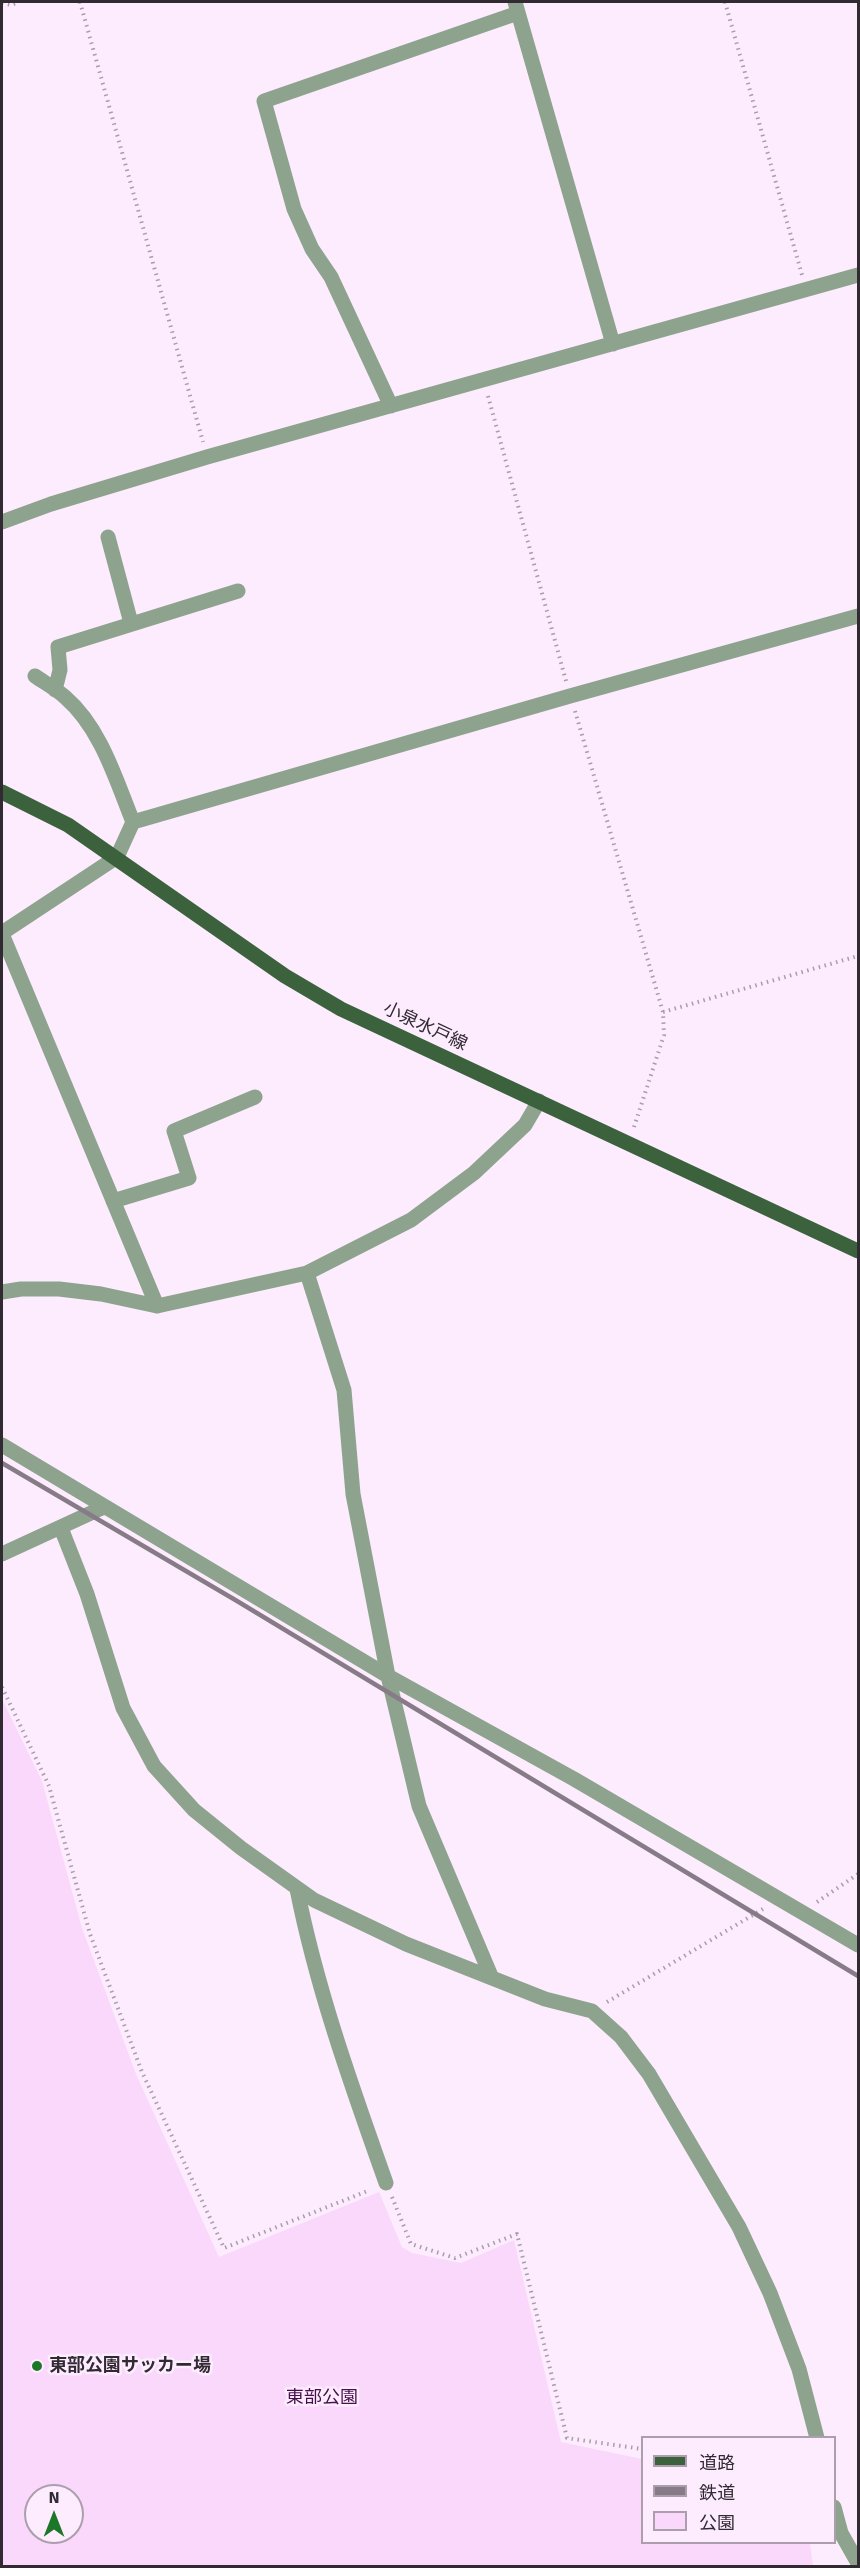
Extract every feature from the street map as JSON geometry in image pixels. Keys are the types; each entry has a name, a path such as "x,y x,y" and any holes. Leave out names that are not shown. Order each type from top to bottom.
{"main road":[{"name":"小泉水戸線","path":"2,792 68,825 285,976 341,1009 858,1251"}],"street":[{"path":"391,406 331,278 312,249 294,209 264,101 516,7 613,344"},
{"path":"2,522 51,504 207,457 858,275"},
{"path":"108,537 131,623"},
{"path":"55,690 60,670 58,647 238,591"},
{"path":"133,822 858,616"},
{"path":"35,676 66,698 90,727 107,759 133,822 117,857 2,934 157,1306"},
{"path":"113,1201 189,1178 174,1131 255,1097"},
{"path":"2,1292 21,1289 59,1289 101,1294 157,1306 307,1273 420,1213 474,1173 525,1125 539,1101"},
{"path":"307,1273 344,1390 353,1494 388,1676 419,1806 491,1976"},
{"path":"2,1445 388,1676 574,1779 858,1945"},
{"path":"2,1554 105,1507"},
{"path":"61,1528 87,1594 123,1708 154,1766 194,1810 241,1848 314,1900 406,1944 545,1999 592,2011 621,2037 649,2074 739,2227 770,2293 799,2369 816,2436"},
{"path":"297,1889 308,1944 386,2183"},
{"path":"836,2514 841,2533 858,2563"}],"path":[{"path":"2,3 20,2"},
{"path":"80,2 207,457"},
{"path":"725,2 806,290"},
{"path":"629,1144 664,1035 663,1011 858,956"},
{"path":"2,1687 49,1786 90,1934 142,2072 224,2248 386,2183 411,2244 454,2258 517,2234 567,2438 641,2449"},
{"path":"803,1911 858,1874"},
{"path":"592,2011 779,1900"}],"green space":[{"name":"東部公園","path":"2,1699 42,1781 82,1928 136,2074 219,2257 379,2192 402,2247 412,2253 461,2263 514,2240 561,2442 641,2459 641,2544 810,2544 813,2566 2,2566"}],"railway":[{"path":"2,1463 237,1601 858,1976"}],"place":[{"name":"東部公園サッカー場","path":"37,2366"}]}
